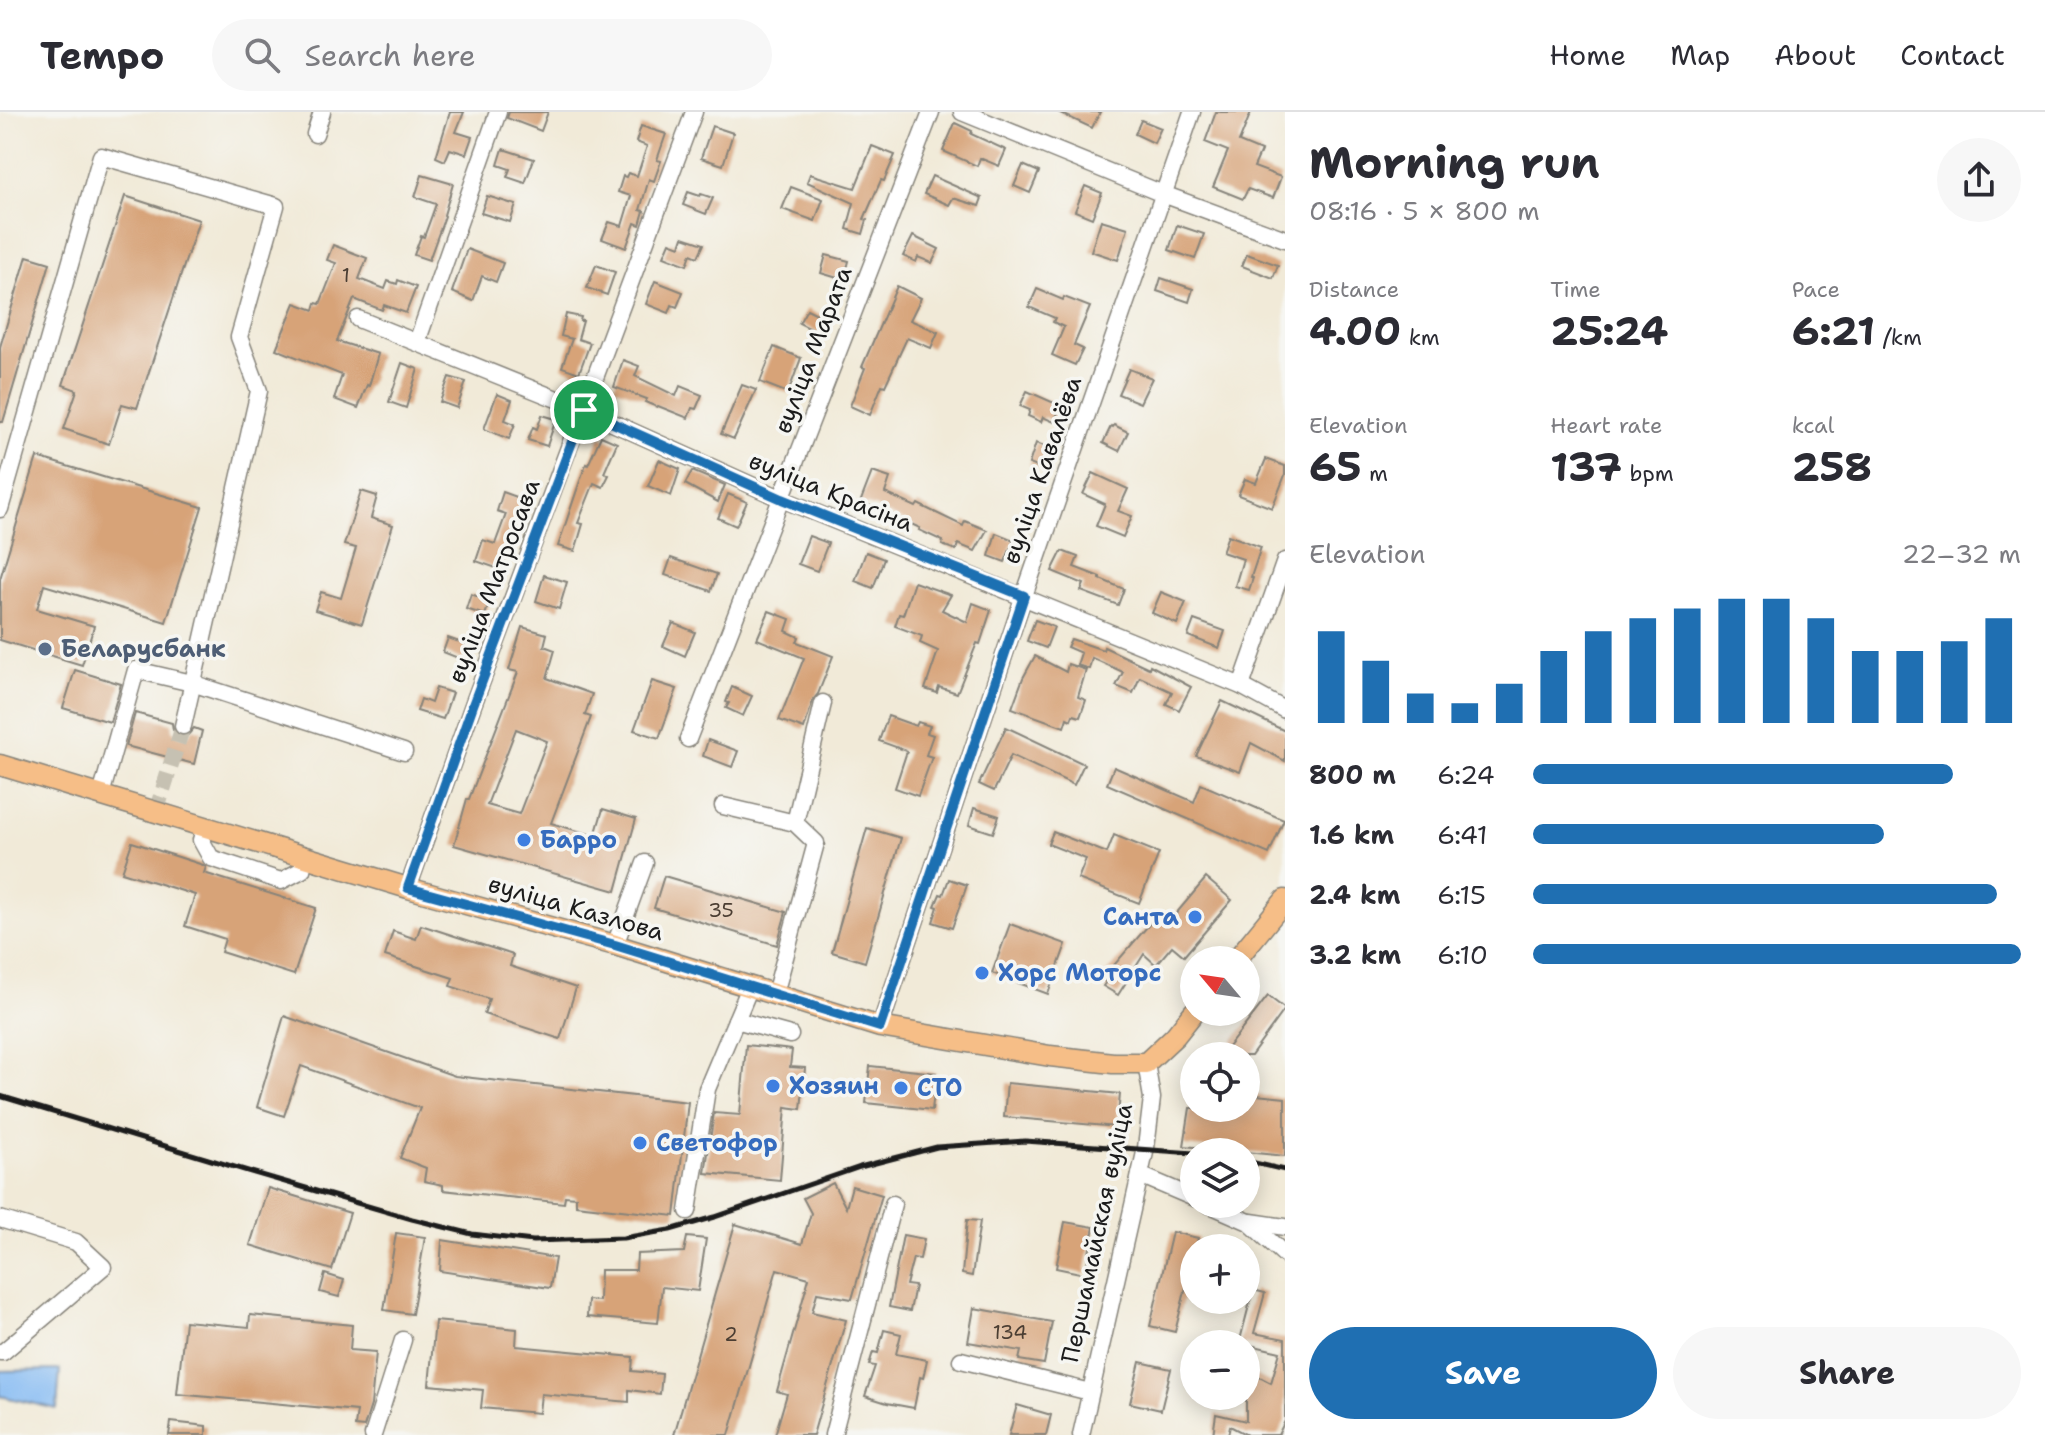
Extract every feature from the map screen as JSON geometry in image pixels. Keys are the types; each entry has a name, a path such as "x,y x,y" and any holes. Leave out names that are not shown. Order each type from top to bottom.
{"main road":[{"name":"вуліца Казлова","path":"0,765 408,888 615,945 880,1027 1050,1056 1146,1063"},
{"path":"1247,946 1285,900"},
{"path":"1146,1063 1183,1026"}],"street":[{"path":"315,134 322,112"},
{"path":"417,342 498,112"},
{"name":"вуліца Матросава","path":"408,888 694,112"},
{"name":"вуліца Марата","path":"688,739 931,112"},
{"path":"962,112 1163,194 1285,239"},
{"name":"вуліца Кавалёва","path":"880,1027 1024,596 1192,112"},
{"path":"0,509 101,156 276,206 239,337 259,391 183,726"},
{"name":"вуліца Красіна","path":"358,319 584,410 782,499 1241,686 1285,710"},
{"path":"1241,686 1285,561"},
{"path":"101,795 136,670 192,683 404,752"},
{"path":"795,823 823,703"},
{"path":"723,806 795,823 816,843 775,994"},
{"path":"205,827 201,840 211,858 281,881 302,870 305,856"},
{"path":"615,945 645,863"},
{"path":"688,1211 707,1089 750,987"},
{"path":"736,1020 790,1035"},
{"name":"Першамайская вуліца","path":"1081,1435 1146,1148 1152,1098 1146,1063"},
{"path":"1140,1175 1180,1192"},
{"path":"833,1435 893,1204"},
{"path":"1240,1218 1285,1227"},
{"path":"0,1219 76,1242 103,1267 0,1352"},
{"path":"1249,1222 1285,1255"},
{"path":"373,1435 403,1340"},
{"path":"961,1360 1090,1392"}],"water":[{"path":"60,1370 57,1409 0,1396 0,1371"}],"building":[{"path":"450,112 464,112 456,132 472,137 466,154 450,149 445,161 436,157"},
{"path":"509,112 548,112 541,131 507,118"},
{"path":"1058,112 1100,112 1092,128"},
{"path":"1216,112 1251,112 1239,142 1261,151 1254,167 1281,177 1273,198 1248,189 1243,199 1213,187 1228,151 1205,142"},
{"path":"1141,120 1161,128 1154,143 1135,134"},
{"path":"955,123 1006,150 999,166 980,158 977,166 943,151"},
{"path":"641,126 666,134 657,160 661,161 654,181 649,179 640,210 644,211 640,225 635,223 626,248 602,239 609,222 622,226 631,196 618,192 623,176 626,177 628,173 637,176 647,146 636,142"},
{"path":"712,126 733,133 723,165 701,158"},
{"path":"872,146 895,155 864,219 867,220 863,234 847,229 854,203 807,182 810,174 855,188"},
{"path":"503,149 534,159 525,183 507,177 510,169 498,165"},
{"path":"1023,165 1039,172 1030,193 1014,186"},
{"path":"422,175 453,184 429,260 414,255 436,204 415,197"},
{"path":"932,176 982,198 979,206 953,198 949,205 924,194"},
{"path":"1085,186 1102,193 1092,218 1075,211"},
{"path":"791,187 823,199 815,221 782,209"},
{"path":"688,192 713,198 706,214 683,205"},
{"path":"125,196 199,220 137,408 122,404 109,444 64,429 77,390 63,385"},
{"path":"487,196 516,205 510,222 481,213"},
{"path":"1101,220 1128,228 1118,260 1091,251"},
{"path":"1177,225 1204,234 1195,259 1169,250"},
{"path":"913,236 939,249 932,263 918,257 916,262 903,256"},
{"path":"683,237 704,244 698,257 691,254 687,265 664,256 670,242 680,246"},
{"path":"333,245 367,258 359,279 385,289 388,281 397,284 398,280 416,287 406,313 384,305 382,310 354,299 337,341 378,354 369,386 358,408 334,399 342,375 276,349 295,303 314,310 316,303 320,304 336,263 327,260"},
{"path":"467,249 503,263 496,282 482,276 473,301 452,292"},
{"path":"1247,254 1278,265 1273,278 1242,266"},
{"path":"826,255 849,261 844,280 821,273"},
{"path":"27,256 50,263 3,422 0,422 0,347"},
{"path":"596,265 615,272 607,295 587,288"},
{"path":"1161,278 1193,289 1189,302 1157,291"},
{"path":"655,281 683,292 677,307 672,305 669,313 646,304"},
{"path":"897,286 921,298 910,320 938,332 931,348 907,338 870,415 850,406 865,368 862,367"},
{"path":"1037,289 1090,307 1074,345 1083,349 1075,365 1052,355 1064,327 1053,322 1055,318 1029,307"},
{"path":"807,309 827,319 819,333 799,323"},
{"path":"566,314 581,317 580,321 583,321 578,339 590,343 579,373 562,367 572,339 561,336"},
{"path":"774,347 801,358 788,393 760,382"},
{"path":"623,360 639,366 635,376 676,396 680,386 702,395 696,409 692,408 688,418 614,387"},
{"path":"402,363 418,369 406,408 389,402"},
{"path":"1129,369 1152,378 1140,403 1118,394"},
{"path":"449,377 466,382 457,408 440,402"},
{"path":"742,385 756,390 734,439 721,434"},
{"path":"1027,391 1061,406 1054,422 1043,417 1041,422 1028,416 1030,410 1020,406"},
{"path":"497,394 512,400 505,420 515,424 509,439 484,429"},
{"path":"542,415 556,419 547,446 528,440 533,427 537,429"},
{"path":"1114,425 1128,432 1119,451 1103,443"},
{"path":"601,436 617,443 604,473 609,475 603,487 594,483 578,523 583,524 575,551 558,546 586,464"},
{"path":"1036,443 1050,448 1043,469 1029,464"},
{"path":"37,457 202,507 166,622 44,585 37,609 94,626 82,665 0,640 0,579"},
{"path":"1266,459 1285,466 1285,475 1272,508 1238,495 1245,479 1256,483"},
{"path":"659,460 680,469 671,496 648,486"},
{"path":"692,471 725,485 718,502 685,484"},
{"path":"872,472 890,478 885,493 916,507 918,504 963,526 965,521 987,530 975,551 958,544 956,550 942,545 943,541 920,528 860,503"},
{"path":"1093,473 1128,489 1118,511 1132,516 1123,537 1096,526 1105,504 1083,494"},
{"path":"361,491 377,496 371,518 393,525 362,624 315,610 321,592 341,598 356,548 344,545"},
{"path":"503,492 528,501 502,570 476,561 483,540 495,544 506,514 497,511"},
{"path":"728,494 747,502 736,526 718,518"},
{"path":"996,533 1014,540 1005,562 989,556"},
{"path":"1228,535 1261,547 1249,590 1235,586 1243,559 1222,552"},
{"path":"809,536 828,543 817,571 798,564"},
{"path":"1062,551 1078,557 1074,567 1124,589 1118,605 1081,591 1084,584 1052,571"},
{"path":"866,552 884,559 873,588 855,581"},
{"path":"671,558 717,574 711,591 665,575"},
{"path":"544,575 567,582 559,609 536,601"},
{"path":"914,582 951,595 942,610 967,622 973,603 991,610 980,644 977,643 957,693 939,687 937,693 925,689 938,651 920,643 922,636 895,626 899,614 903,615"},
{"path":"1161,592 1186,602 1177,624 1152,613"},
{"path":"471,594 490,601 485,615 466,609"},
{"path":"769,611 790,619 786,631 799,637 797,642 833,656 804,729 779,720 804,658 757,639"},
{"path":"1035,620 1054,627 1046,648 1027,641"},
{"path":"1194,620 1225,631 1219,648 1188,636"},
{"path":"673,623 695,632 685,656 663,646"},
{"path":"522,627 547,634 544,646 555,650 547,678 592,694 585,715 591,717 551,823 595,836 603,809 636,819 616,891 454,845 467,799 518,672 509,670","holes":["516,729 547,741 519,814 487,805"]},
{"path":"448,638 468,645 463,660 443,652"},
{"path":"1071,639 1103,650 1104,647 1149,668 1150,665 1191,687 1179,710 1166,704 1172,692 1140,677 1133,693 1116,686 1123,672 1092,658 1089,669 1077,665 1081,653 1067,647"},
{"path":"1035,656 1066,672 1068,664 1086,670 1078,697 1086,700 1080,717 1073,715 1071,720 1067,718 1064,727 1012,708"},
{"path":"75,670 121,684 110,722 63,708"},
{"path":"652,681 677,689 659,738 634,730"},
{"path":"732,687 752,696 743,716 726,708"},
{"path":"436,688 452,693 443,719 417,711 421,699 431,703"},
{"path":"1222,701 1285,731 1285,761 1251,743 1240,772 1196,756"},
{"path":"135,713 172,723 173,730 180,736 187,736 194,728 202,731 194,764 126,746"},
{"path":"888,716 916,726 918,722 930,726 927,733 933,735 926,755 932,757 918,796 895,788 907,751 879,741"},
{"path":"1006,727 1084,764 1074,785 1011,755 994,791 979,784"},
{"path":"708,740 738,751 732,767 703,756"},
{"path":"1114,767 1194,802 1201,784 1284,820 1269,854 1107,784"},
{"path":"974,808 999,816 993,833 969,825"},
{"path":"867,828 901,838 865,962 832,952"},
{"path":"1053,832 1107,853 1114,835 1159,853 1139,903 1078,879 1086,859 1048,844"},
{"path":"132,842 203,865 206,867 204,873 316,908 294,975 221,952 225,939 185,926 195,895 122,872"},
{"path":"664,876 786,912 777,945 654,908"},
{"name":"Санта","path":"1206,878 1232,900 1193,946 1180,946 1180,953 1172,946 1156,965 1144,954 1118,995 1103,986 1106,982 1102,979 1159,913 1169,922"},
{"path":"949,879 967,885 952,928 933,922 938,907 935,906"},
{"path":"1010,924 1066,944 1048,994 992,973"},
{"path":"421,925 513,955 510,966 576,988 560,1039 484,1014 489,999 450,986 453,978 385,956 393,931 416,939"},
{"path":"1268,996 1285,1009 1260,1044 1232,1042 1244,1026 1260,1026 1260,1006"},
{"path":"284,1016 455,1076 688,1102 675,1216 576,1205 576,1197 565,1196 564,1203 443,1190 443,1185 424,1181 426,1168 400,1158 420,1108 301,1066 284,1116 257,1107"},
{"path":"746,1045 792,1050 790,1067 805,1068 801,1109 786,1107 780,1180 705,1173 714,1113 740,1115"},
{"name":"СТО","path":"870,1066 936,1073 932,1110 866,1103"},
{"path":"1007,1083 1120,1094 1117,1127 1004,1117"},
{"path":"1260,1095 1285,1098 1285,1156 1260,1154 1260,1138 1185,1138 1188,1122 1260,1122"},
{"path":"833,1183 846,1208 852,1186 882,1195 852,1299 817,1293 812,1312 846,1320 813,1435 775,1435 787,1394 777,1391 809,1278 777,1269 729,1435 674,1435 735,1224 802,1244 811,1213 803,1198"},
{"path":"268,1188 350,1213 332,1270 250,1245"},
{"path":"967,1220 980,1221 972,1276 962,1274"},
{"path":"1065,1222 1094,1227 1085,1274 1056,1268"},
{"path":"1172,1232 1181,1234 1180,1312 1175,1332 1150,1326"},
{"path":"396,1233 425,1237 412,1314 384,1310"},
{"path":"903,1235 924,1239 920,1259 913,1258 906,1285 915,1286 910,1311 889,1307"},
{"path":"687,1237 706,1239 698,1291 662,1287 658,1323 587,1317 588,1300 599,1301 600,1270 636,1270 637,1254 684,1252"},
{"path":"442,1240 555,1258 550,1288 440,1271"},
{"path":"325,1274 344,1280 339,1297 320,1292"},
{"path":"1260,1292 1265,1293 1260,1311"},
{"path":"974,1308 1052,1322 1044,1364 1019,1360 1021,1351 968,1342"},
{"path":"1247,1314 1259,1314 1255,1330 1243,1330"},
{"path":"250,1315 352,1325 350,1350 376,1352 371,1405 364,1427 355,1426 357,1411 177,1394 185,1321 249,1327"},
{"path":"435,1321 517,1329 516,1346 633,1357 632,1371 662,1374 660,1394 629,1390 629,1402 541,1394 539,1413 481,1408 483,1390 429,1385"},
{"path":"884,1330 901,1334 896,1354 927,1360 914,1408 865,1396 875,1366 869,1365 873,1352 878,1353"},
{"path":"1260,1334 1285,1339 1285,1421 1278,1435 1247,1435 1230,1426 1228,1435 1213,1435 1216,1414 1246,1421 1246,1410 1260,1410 1260,1377 1271,1383 1280,1352 1260,1347"},
{"path":"1140,1362 1171,1369 1161,1410 1130,1403"},
{"path":"1017,1405 1051,1415 1046,1435 1009,1435"},
{"path":"171,1422 206,1426 206,1435 169,1435"}],"tunnel":[{"path":"156,812 183,726"}],"railway":[{"path":"0,1096 412,1219 472,1234 533,1241 623,1238 670,1230 860,1167 937,1147 1025,1141 1180,1152"},
{"path":"1260,1164 1285,1170"}],"place":[{"name":"Беларусбанк","path":"45,649"},
{"name":"Барро","path":"524,840"},
{"name":"Санта","path":"1195,917"},
{"name":"Хорс Моторс","path":"982,973"},
{"name":"Хозяин","path":"773,1086"},
{"name":"СТО","path":"901,1088"},
{"name":"Светофор","path":"640,1143"}],"route":[{"path":"584,410 782,499 1024,596 880,1027 615,945 408,888 584,410"}]}
